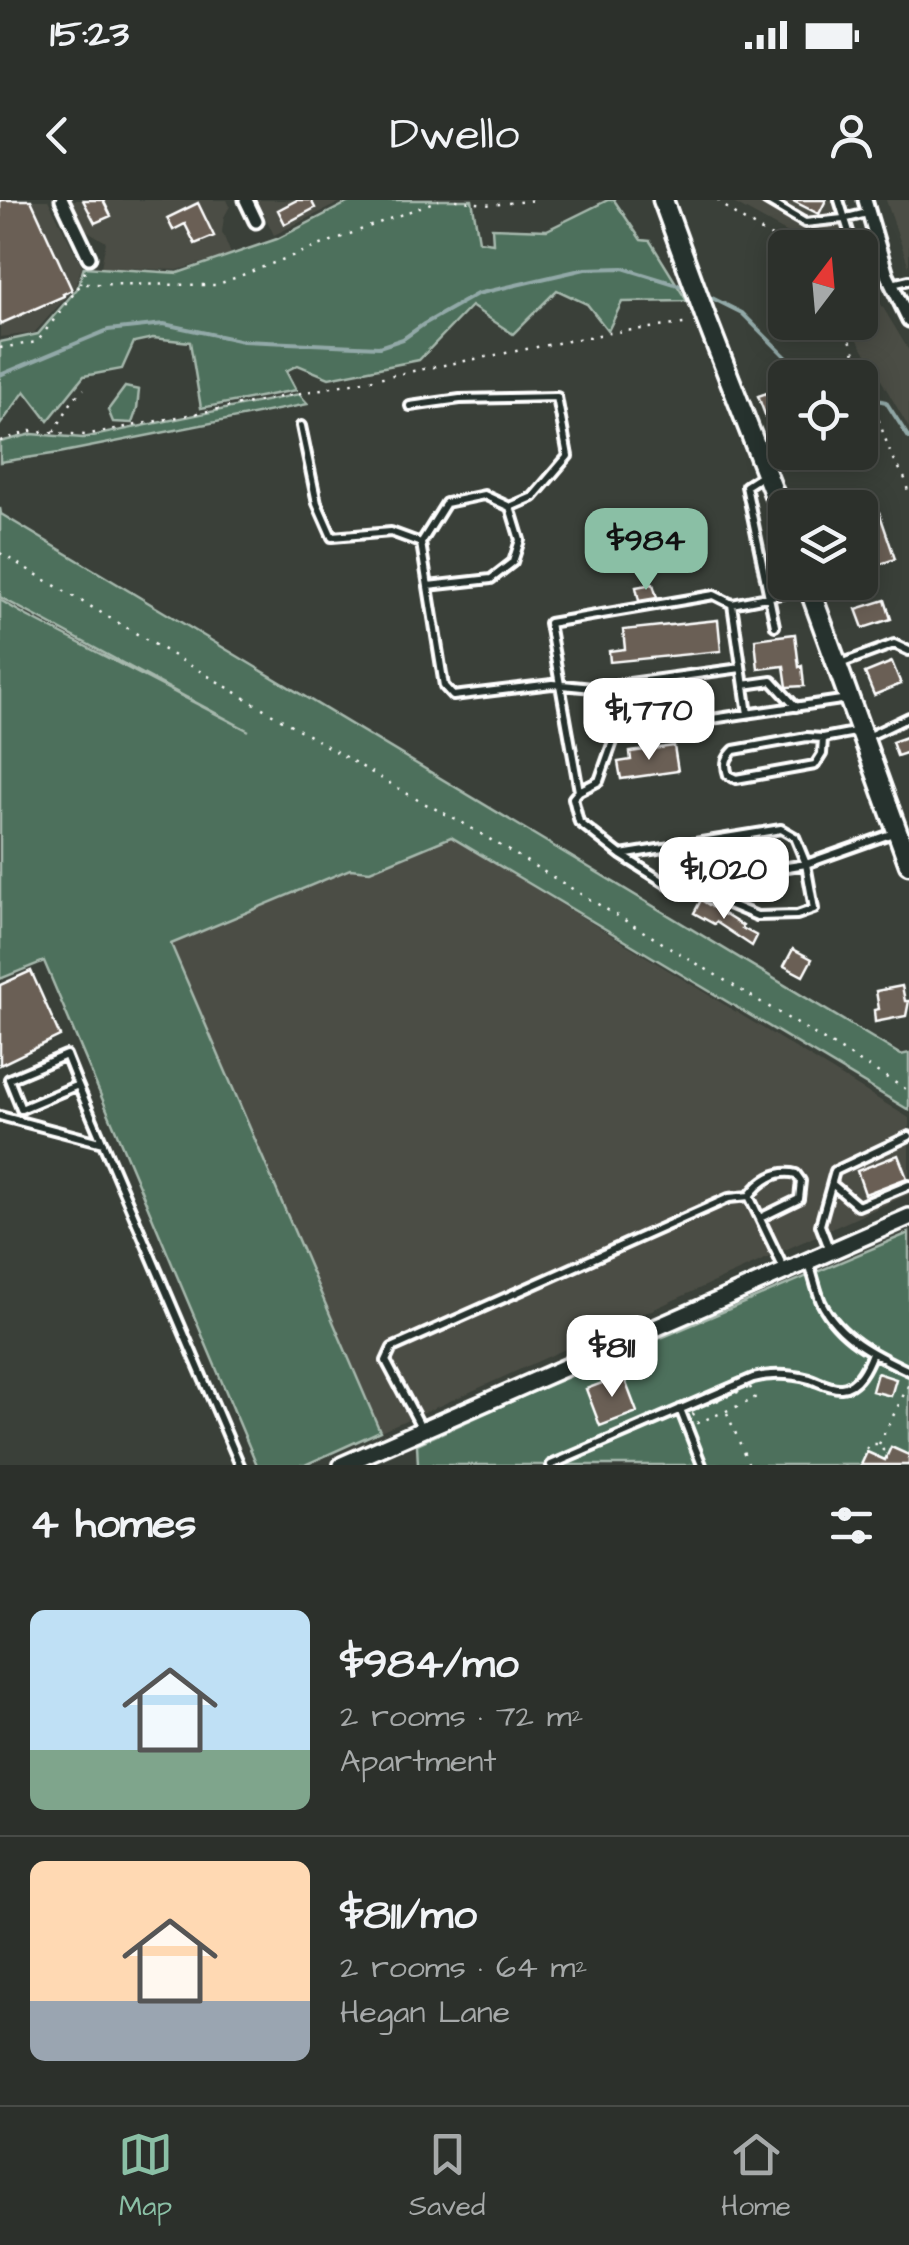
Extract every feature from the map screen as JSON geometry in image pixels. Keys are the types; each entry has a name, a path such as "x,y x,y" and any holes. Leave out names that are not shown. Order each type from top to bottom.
{"main road":[{"path":"663,200 773,490"},
{"path":"813,600 909,864"}],"street":[{"path":"62,200 89,257"},
{"path":"246,200 256,221"},
{"path":"866,206 891,284 909,320"},
{"path":"342,1465 909,1217"}],"lane":[{"path":"766,200 806,223 843,219 866,206"},
{"path":"838,200 847,230"},
{"path":"891,284 909,280"},
{"path":"410,406 460,398 558,397 568,456 533,497 510,508"},
{"path":"301,426 317,503 332,537 391,532 421,544"},
{"path":"767,472 746,486 768,587"},
{"path":"428,586 490,579 513,562 520,540 510,508 484,495 446,504 421,544 444,686 453,696 560,685 593,688 741,668"},
{"path":"580,791 549,623 714,595 732,604 768,596"},
{"path":"771,600 775,626"},
{"path":"732,604 748,714"},
{"path":"837,665 894,644 909,651"},
{"path":"744,685 772,681 796,707"},
{"path":"593,688 601,718 616,733"},
{"path":"616,733 849,698"},
{"path":"823,738 822,754 814,764 736,779 725,766 734,750 808,737 862,735 909,717"},
{"path":"616,733 599,781 573,798 578,822 622,855 670,886 700,892 758,916 797,915 814,909 806,864 795,838 781,829 622,855"},
{"path":"670,886 806,864 897,831"},
{"path":"18,1120 21,1109 8,1079 66,1055 240,1465"},
{"path":"21,1109 78,1085"},
{"path":"0,1116 103,1143"},
{"path":"830,1252 820,1225 836,1171 909,1136"},
{"path":"423,1430 386,1361 392,1348 729,1198 750,1196 760,1182 786,1171 796,1174 801,1181 799,1198 760,1218"},
{"path":"832,1184 858,1206 909,1186"},
{"path":"750,1196 786,1272"},
{"path":"809,1262 821,1302 834,1321 872,1353 909,1371"},
{"path":"551,1465 762,1376 786,1375 840,1388 849,1386 864,1372 872,1353"},
{"path":"680,1409 702,1465"}],"path":[{"path":"81,284 216,285 439,200"},
{"path":"456,200 491,205 536,200"},
{"path":"718,200 768,234"},
{"path":"0,348 38,342 81,284 89,257"},
{"path":"0,440 30,431 85,435 609,333 707,321"},
{"path":"849,340 909,496"},
{"path":"54,433 84,388"},
{"path":"0,553 909,1091"},
{"path":"879,1444 909,1384"},
{"path":"750,1387 755,1399 726,1411 698,1424 692,1411 750,1387"},
{"path":"710,1404 716,1416"},
{"path":"726,1411 749,1465"},
{"path":"866,1449 879,1444"},
{"path":"879,1444 882,1457"}],"shaded area":[{"path":"0,200 48,200 82,266 75,287 34,333 0,337"},
{"path":"72,200 227,200 230,206 222,232 231,254 178,270 101,267 106,242 86,230"},
{"path":"257,200 345,200 274,235"},
{"path":"728,200 845,200 855,230 783,230"},
{"path":"886,200 909,200 909,267"},
{"path":"878,299 909,351 909,428 878,375 878,360 869,360 858,340 878,340"},
{"path":"451,837 909,1118 909,1194 380,1431 170,944 350,869 370,871"}],"green space":[{"path":"353,200 472,200 479,241 493,243 492,228 547,230 614,200 641,240 650,241 687,301 622,302 608,331 587,304 557,290 513,334 471,306 419,360 329,378 298,365 286,371 296,390 201,408 190,342 153,338 134,342 122,369 84,376 48,421 25,391 0,425 0,342 38,334 77,289 84,267 178,273 277,239"},
{"path":"125,387 139,390 137,409 132,423 113,422 108,410"},
{"path":"299,394 308,404 0,462 0,442 32,434 83,438"},
{"path":"0,508 1,514 901,1055 909,1053 909,1110 451,837 370,871 350,869 171,944 380,1431 305,1465 257,1465 44,961 0,979 0,600 249,731 0,597"},
{"path":"909,1233 909,1465 418,1465 417,1444"}],"building":[{"path":"0,200 31,200 72,290 0,324"},
{"path":"83,200 103,200 111,216 95,223"},
{"path":"297,200 311,200 315,208 285,224 278,210"},
{"path":"791,200 826,200 819,214"},
{"path":"198,203 214,236 195,244 185,224 173,230 167,218"},
{"path":"768,393 768,423 758,396"},
{"path":"878,512 895,559 878,565"},
{"path":"653,584 657,598 639,601 636,587"},
{"path":"885,600 891,619 863,628 856,609"},
{"path":"718,620 721,651 610,662 609,651 625,649 623,630"},
{"path":"795,634 804,686 787,687 784,666 758,669 755,639"},
{"path":"892,662 901,684 874,695 865,673"},
{"path":"909,736 909,752 897,756 892,742"},
{"path":"674,746 678,771 621,779 618,762 631,760 630,752"},
{"path":"701,900 757,936 752,946 716,922 694,913"},
{"path":"793,949 812,959 803,976 784,966"},
{"path":"31,971 60,1036 0,1065 0,985"},
{"path":"902,986 905,1001 909,1001 906,1016 875,1022 874,1010 879,1009 876,991"},
{"path":"898,1155 907,1178 865,1194 857,1171"},
{"path":"877,1373 896,1379 891,1396 872,1391"},
{"path":"623,1375 637,1412 600,1426 586,1389"},
{"path":"891,1447 909,1455 909,1465 861,1465 867,1452 885,1460"}],"waterway":[{"path":"0,375 108,330 164,324 243,341 379,347 403,339 477,294 585,269 623,268 688,288"},
{"path":"706,295 742,313 789,360"},
{"path":"878,400 886,402 909,438"}]}
